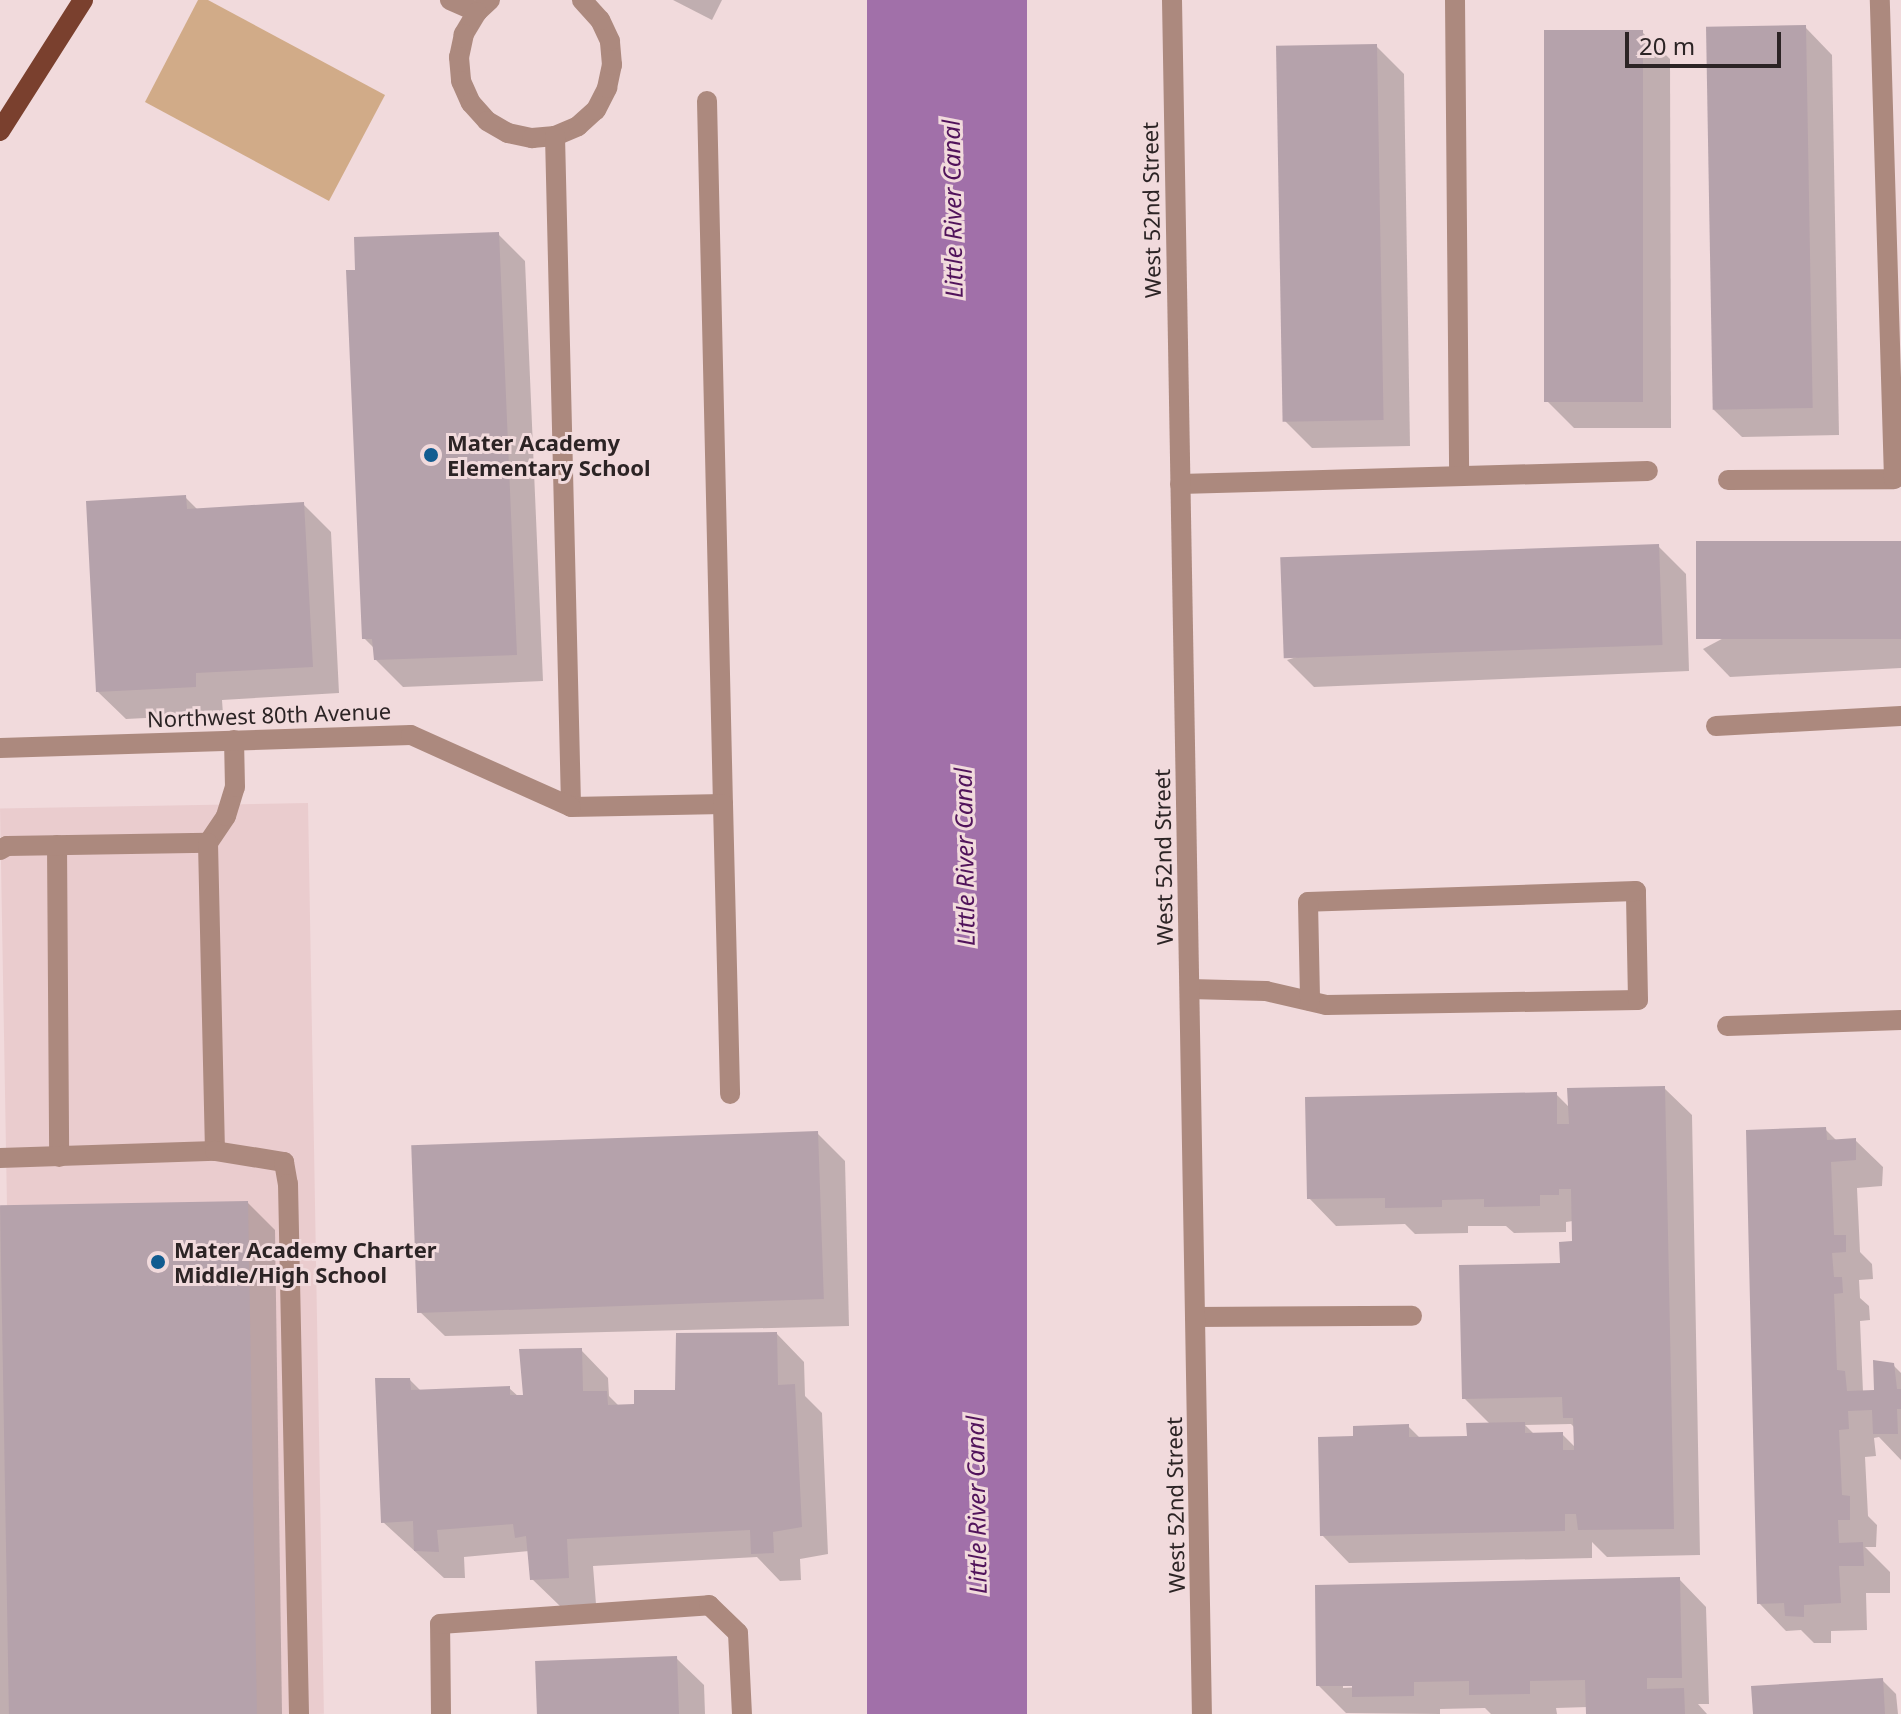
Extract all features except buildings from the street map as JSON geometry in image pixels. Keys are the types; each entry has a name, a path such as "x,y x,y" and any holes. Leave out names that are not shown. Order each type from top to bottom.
{"main road":[{"path":"0,131 83,0"}],"street":[{"path":"450,0 483,6 464,34 459,57 461,81 471,103 487,121 508,133 532,138 555,136 578,126 596,110 607,88 612,65 605,30 582,0"},
{"name":"West 52nd Street","path":"1172,0 1202,1714"},
{"path":"1455,0 1459,476"},
{"path":"1728,480 1898,479 1880,0"},
{"path":"707,101 730,1094"},
{"path":"555,136 571,807 723,804"},
{"path":"1180,484 1648,471"},
{"path":"1716,726 1901,716"},
{"name":"Northwest 80th Avenue","path":"0,748 411,735 571,807"},
{"path":"215,1151 208,843 226,816 235,787 234,740"},
{"path":"0,850 7,846 208,843"},
{"path":"57,845 59,1157"},
{"path":"1190,989 1266,991 1326,1005 1638,1000 1636,891 1308,902 1310,1001"},
{"path":"1727,1026 1901,1020"},
{"path":"0,1158 215,1151 284,1162 288,1184 299,1714"},
{"path":"1195,1317 1412,1316"},
{"path":"441,1714 440,1624 709,1605 738,1633 742,1714"}],"shaded area":[{"path":"198,0 208,0 385,95 329,201 145,102"},
{"name":"Mater Academy Charter Middle/High School","path":"308,803 324,1714 16,1714 0,808"}],"water":[{"name":"Little River Canal","path":"867,0 1027,0 1027,1714 867,1714"}],"place":[{"name":"Mater Academy Elementary School","path":"431,455"},
{"name":"Mater Academy Charter Middle/High School","path":"158,1262"}]}
